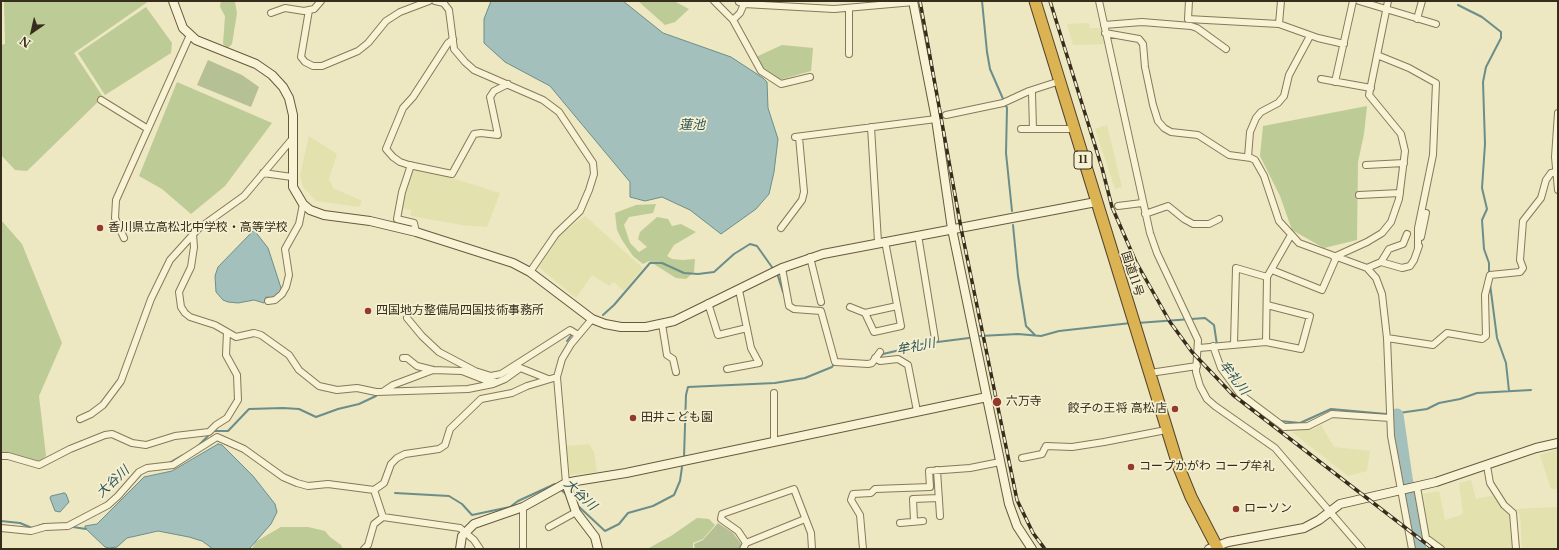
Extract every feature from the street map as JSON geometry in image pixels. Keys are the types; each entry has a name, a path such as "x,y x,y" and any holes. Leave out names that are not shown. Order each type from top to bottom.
{"highway":[{"name":"国道11号","path":"1035,1 1150,373 1166,430 1191,497 1215,548"}],"street":[{"path":"173,1 183,28 190,35 207,46 256,64 272,75 283,86 290,98 293,115 292,177 295,191 303,204 310,210 324,215 370,221 416,232 494,257 530,272 592,319 605,324 621,327 646,327 674,321 782,268 810,257 881,242 1096,202"},
{"path":"271,13 284,8 314,9 321,1"},
{"path":"309,10 302,57 305,62 313,66 322,66 358,51 368,43 386,21 400,12 429,1"},
{"path":"435,1 446,3 449,10 454,49 465,62 474,70 543,100 559,112 593,163 594,174 580,211 556,234 530,272"},
{"path":"714,1 733,20 761,72 781,84 810,77"},
{"path":"813,1 813,9"},
{"path":"733,20 740,14 741,3 813,9 849,8 857,4 914,1 936,119 952,229 1009,504 1017,526 1032,549"},
{"path":"1099,1 1145,214 1158,253 1198,340 1199,348 1196,372 1200,386 1207,399 1229,417 1275,448 1362,549"},
{"path":"1190,1 1188,19 1279,24 1310,36 1344,44"},
{"path":"1279,24 1281,1"},
{"path":"1335,82 1353,1"},
{"path":"1359,1 1436,24"},
{"path":"1272,270 1322,290 1335,258 1382,233 1391,222 1400,193 1405,152 1401,134 1369,95 1388,1"},
{"path":"1417,18 1422,1"},
{"path":"849,8 849,54"},
{"path":"1104,25 1142,22 1191,26 1197,28 1226,49"},
{"path":"1105,33 1139,39 1142,44 1153,105 1158,120 1164,128 1171,132 1198,135 1229,155 1248,157 1255,160 1264,176 1279,221 1299,243 1335,258 1367,268 1376,278 1382,294 1387,338 1391,436 1412,549"},
{"path":"124,238 115,218 116,200 190,35"},
{"path":"1248,157 1250,132 1256,118 1261,112 1278,103 1284,96 1289,75 1310,36"},
{"path":"453,39 448,43 403,108 388,141 386,149 400,162 452,174 474,134 481,133 498,135 490,97 494,91 508,84"},
{"path":"1377,55 1409,68 1436,83 1433,155 1418,228 1418,248"},
{"path":"1321,79 1370,88"},
{"path":"946,115 1006,102 1029,91 1060,81"},
{"path":"1032,93 1033,129"},
{"path":"101,100 148,129"},
{"path":"1558,113 1555,157 1558,190"},
{"path":"781,228 802,200 804,192 797,137 936,119"},
{"path":"866,313 874,332 901,326 881,242 871,128"},
{"path":"1021,129 1074,129"},
{"path":"80,419 91,414 103,405 121,380 160,280 170,260 193,234 244,196 293,138"},
{"path":"1366,165 1404,163"},
{"path":"411,165 402,192 397,218 414,223 416,232"},
{"path":"1387,338 1433,344 1447,333 1482,339 1486,336 1485,295 1490,275 1520,272 1523,268 1520,260 1523,221 1541,198 1546,180 1551,173 1556,172"},
{"path":"263,173 292,177"},
{"path":"1359,195 1400,193"},
{"path":"1118,206 1142,203"},
{"path":"268,301 275,300 282,294 286,287 289,275 285,249 299,224 303,204"},
{"path":"1145,214 1168,206 1184,220 1193,224 1209,224 1219,219"},
{"path":"1381,262 1402,268 1410,266 1414,260 1418,248 1426,213"},
{"path":"193,234 194,247 191,267 179,292 181,307 190,317 215,325 236,337 254,333 262,335 288,355 299,370 319,386 337,390 356,388 383,392 468,389 498,382 570,330 578,335"},
{"path":"1367,268 1381,262 1390,249 1403,244 1407,234"},
{"path":"918,235 935,339"},
{"path":"1266,342 1267,277 1291,235"},
{"path":"810,257 821,302"},
{"path":"782,268 789,306 794,309 821,311 835,362 868,364 872,363 880,352"},
{"path":"1234,344 1236,268 1267,277"},
{"path":"727,369 759,363 751,348 739,290"},
{"path":"708,303 718,335 747,328"},
{"path":"1199,348 1266,342 1301,350 1310,316 1267,305"},
{"path":"850,307 866,313 897,306"},
{"path":"407,318 422,336 439,352 475,371 491,376 501,374 518,367 548,379"},
{"path":"592,319 578,335 562,360 557,377 566,484 576,510 595,537 598,549"},
{"path":"662,324 666,355 673,359 676,372"},
{"path":"209,432 216,425 227,418 238,400 237,375 226,355 227,332"},
{"path":"1216,346 1221,368 1228,375 1240,394 1284,428 1308,426 1332,414 1390,418"},
{"path":"403,358 407,358 417,366 433,370 462,371 485,380 498,382"},
{"path":"875,358 880,361 898,359 908,365 917,412"},
{"path":"1150,373 1197,366"},
{"path":"383,392 393,385 433,370"},
{"path":"1,456 8,456 39,465 70,449 105,435 112,434 132,443 146,445 175,436 209,432 244,449 284,477 308,486 328,484 374,490 384,483 391,464 397,458 405,454 439,449 445,444 450,428 481,399 512,393 527,386 557,377"},
{"path":"774,393 774,441"},
{"path":"460,549 462,536 474,524 523,507 566,484 626,473 987,397"},
{"path":"1022,458 1042,454 1046,446 1072,447 1096,444 1166,430"},
{"path":"1,528 30,531 45,527 68,526 108,504 118,496 139,472 147,468 172,465 217,436"},
{"path":"1215,548 1228,542 1304,528 1319,520 1340,504 1416,487 1487,466 1536,448 1558,443"},
{"path":"863,549 860,515 851,500 854,494 871,493 875,489 930,487 929,471 970,468 1000,462"},
{"path":"1487,466 1490,483 1504,505 1513,513 1516,549"},
{"path":"937,470 940,516"},
{"path":"1416,487 1426,538 1441,549"},
{"path":"746,543 738,531 721,519 722,514 794,489 810,533 812,549"},
{"path":"374,490 383,517"},
{"path":"914,521 913,499 939,498"},
{"path":"522,549 523,507"},
{"path":"549,526 576,510"},
{"path":"364,549 368,545 374,524 383,517 460,528 466,532 480,549"},
{"path":"743,549 746,543 805,519"},
{"path":"900,523 923,521"}],"green space":[{"path":"4,1 149,1 74,53 103,97 27,171 15,170 1,155 1,45 5,44"},
{"path":"221,1 235,2 237,13 232,44 228,48 223,44 225,16 220,7"},
{"path":"638,1 674,1 689,9 675,22 665,25"},
{"path":"146,7 172,43 171,53 105,95 78,53"},
{"path":"1089,23 1090,28 1102,28 1106,44 1073,45 1067,24"},
{"path":"782,45 813,48 811,71 779,80 764,71 756,57"},
{"path":"208,60 242,75 259,87 251,107 197,85"},
{"path":"177,82 272,123 225,186 191,214 162,189 139,176"},
{"path":"1367,106 1364,134 1358,162 1357,240 1324,248 1292,230 1280,196 1260,156 1263,126"},
{"path":"1107,125 1122,187 1115,189 1095,129"},
{"path":"309,136 337,154 329,179 333,188 362,201 359,207 316,201 303,187 300,175"},
{"path":"413,169 439,174 500,193 487,227 462,225 411,216 411,210 402,208 403,195"},
{"path":"656,204 653,213 629,217 624,225 630,243 639,252 647,247 638,239 640,232 657,217 668,219 672,226 681,224 696,232 674,245 667,256 672,259 695,259 694,272 686,279 676,278 649,261 643,264 633,256 617,230 615,213 636,205"},
{"path":"585,216 643,268 624,291 614,282 609,286 592,275 576,298 539,267 562,233"},
{"path":"1,220 22,244 62,343 39,396 46,456 38,463 10,453 1,454"},
{"path":"1321,425 1334,447 1370,451 1367,471 1348,476 1292,432 1313,429"},
{"path":"589,444 594,452 597,472 570,475 566,446"},
{"path":"1558,449 1558,489 1551,489 1540,455"},
{"path":"1471,480 1476,499 1495,495 1509,514 1514,516 1517,549 1445,549 1430,536 1423,494 1439,491 1445,520 1463,514 1459,483"},
{"path":"1558,507 1558,549 1522,549 1520,515 1514,509"},
{"path":"697,518 709,519 715,525 703,539 693,543 693,549 647,549 671,536"},
{"path":"718,523 733,533 742,545 739,549 695,549 694,544 703,540"},
{"path":"281,527 308,527 325,531 330,537 341,545 343,549 252,549 255,542"}],"water":[{"name":"蓮池","path":"491,1 623,1 663,33 731,57 763,78 767,82 768,108 778,139 774,172 769,194 756,209 721,234 690,210 662,197 645,201 630,197 630,182 550,86 505,62 484,43 484,19"},
{"path":"254,230 268,248 282,291 275,298 266,297 264,303 254,300 238,303 223,300 216,292 215,276 218,267"},
{"path":"218,444 222,445 253,476 275,504 277,512 271,524 249,549 213,549 202,541 158,531 127,538 117,547 109,548 105,547 85,528 85,526 97,524 144,477 172,471"},
{"path":"64,493 66,494 69,502 60,512 55,511 50,498 51,496"},
{"path":"1411,529 1421,532 1425,549 1414,549"}],"waterway":[{"path":"982,1 990,69 1007,108 1006,153 1012,211"},
{"path":"1458,5 1482,17 1501,32 1501,38 1486,67 1483,82 1485,144 1482,188 1487,209 1482,220 1484,249 1489,263 1489,273"},
{"path":"1013,225 1018,276 1026,326 1035,335"},
{"path":"603,315 614,305 650,263 662,263 684,273 698,274 714,272 734,254 750,244 757,246 774,270"},
{"name":"牟礼川","path":"777,273 783,292"},
{"path":"1490,284 1497,338 1506,363 1509,391"},
{"name":"牟礼川","path":"1137,323 1205,318 1214,325 1217,345"},
{"name":"牟礼川","path":"980,336 1018,334 1041,336 1059,331 1131,323"},
{"path":"567,341 573,333"},
{"name":"牟礼川","path":"879,359 883,354 900,350 906,346 969,338"},
{"name":"牟礼川","path":"1221,361 1247,396"},
{"name":"大谷川","path":"684,457 686,395 688,387 775,383 805,378 832,367 834,364"},
{"path":"495,386 507,381"},
{"path":"1280,421 1300,423 1331,409 1397,415 1399,413 1427,409 1439,403 1460,399 1477,393 1531,390"},
{"path":"214,431 228,431 249,409 299,409 316,417 338,409 359,404 376,396"},
{"name":"牟礼川","path":"1397,415 1406,478 1420,549"},
{"name":"大谷川","path":"197,447 208,436"},
{"name":"大谷川","path":"169,463 183,455"},
{"name":"大谷川","path":"576,504 605,531 619,524 628,513 653,506 674,495 680,481 682,467"},
{"name":"大谷川","path":"395,493 449,496 462,504 472,515 510,507 518,501 555,484 557,486"},
{"name":"大谷川","path":"560,489 567,495"},
{"name":"大谷川","path":"1,521 20,523 32,528 44,524 56,524"},
{"path":"73,527 86,529"}],"railway":[{"path":"920,1 961,228 1017,500 1033,533 1045,549"},
{"path":"1050,1 1102,168 1112,207 1136,262 1170,322 1192,352 1233,395 1433,549"}],"place":[{"name":"香川県立高松北中学校・高等学校","path":"100,228"},
{"name":"四国地方整備局四国技術事務所","path":"368,311"},
{"name":"六万寺","path":"997,402"},
{"name":"餃子の王将 高松店","path":"1175,409"},
{"name":"田井こども園","path":"633,418"},
{"name":"コープかがわ コープ牟礼","path":"1131,467"},
{"name":"ローソン","path":"1236,509"}]}
